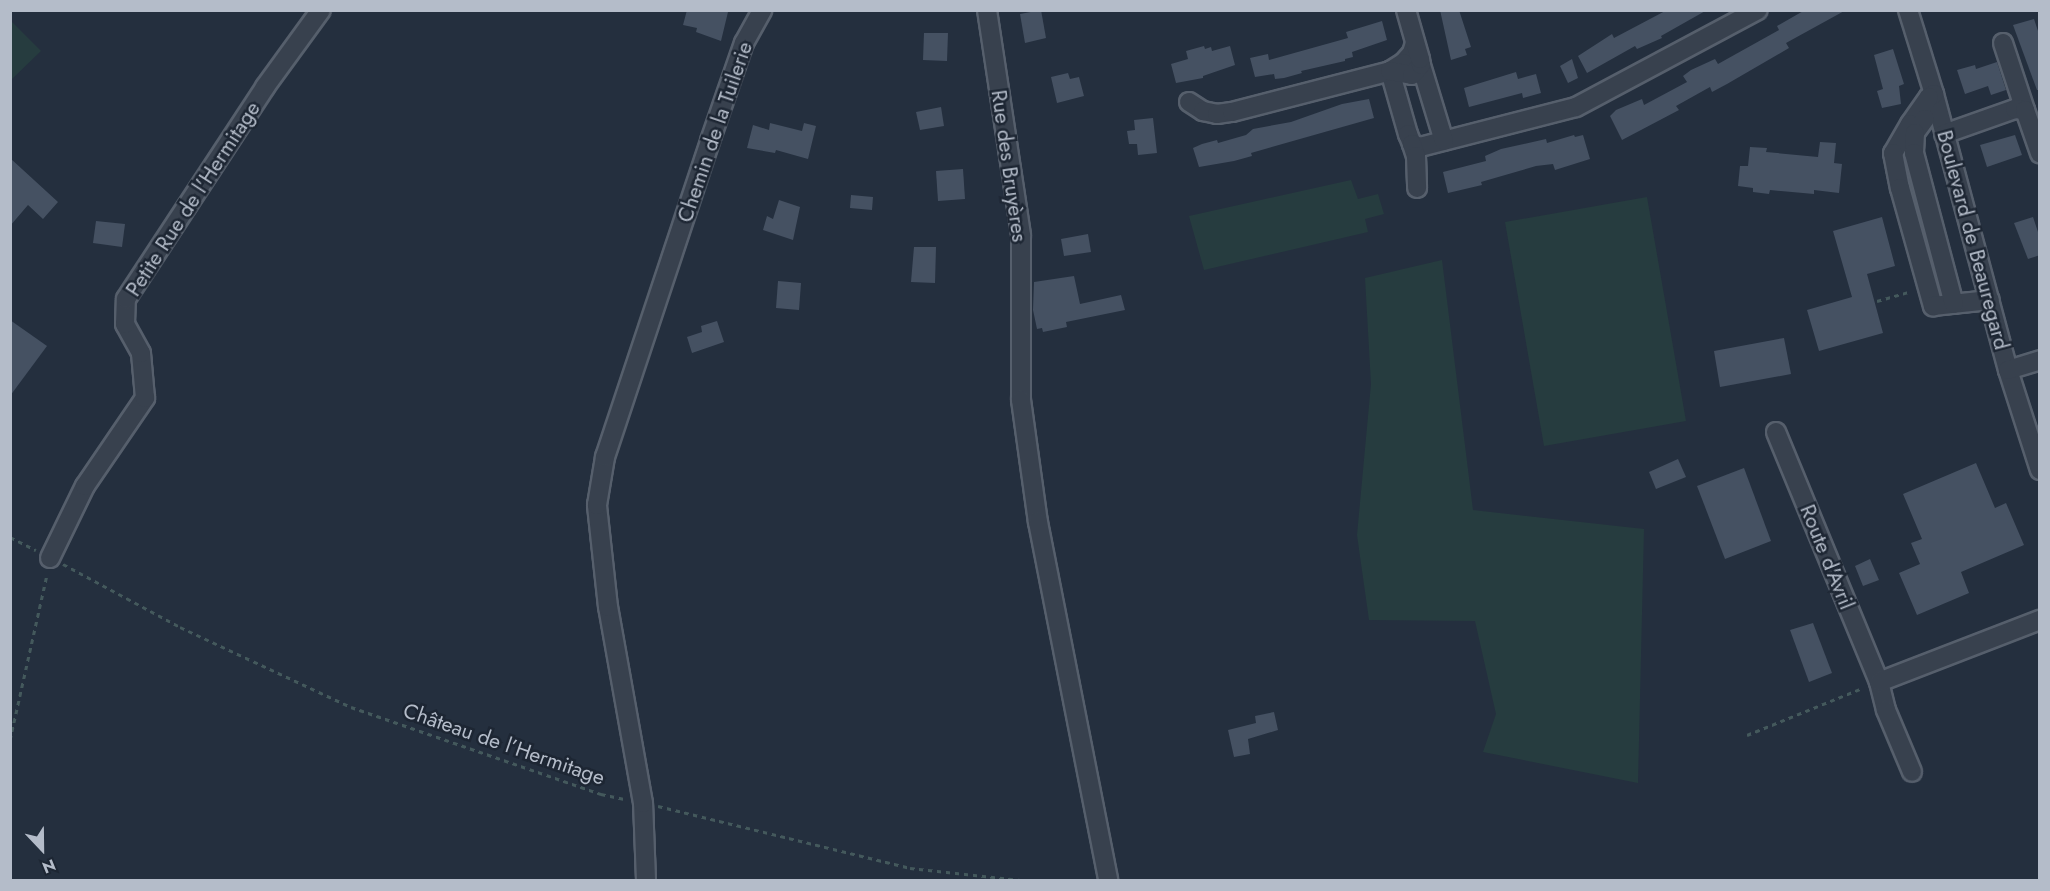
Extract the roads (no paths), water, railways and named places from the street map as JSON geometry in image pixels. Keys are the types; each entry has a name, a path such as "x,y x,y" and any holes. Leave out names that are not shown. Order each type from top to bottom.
{"street":[{"name":"Petite Rue de l'Hermitage","path":"50,558 85,486 145,398 141,353 125,324 126,299 265,87 321,10"},
{"name":"Chemin de la Tuilerie","path":"645,880 643,803 608,607 597,505 605,457 672,256 744,43 762,10"},
{"name":"Rue des Bruyères","path":"987,10 1020,236 1021,400 1038,522 1108,880"},
{"path":"1406,10 1444,141"},
{"path":"1412,144 1420,147 1576,107 1758,10"},
{"name":"Boulevard de Beauregard","path":"1908,10 1936,102 2008,370 2040,470"},
{"path":"2003,43 2040,153"},
{"path":"1189,102 1203,111 1216,114 1232,112 1390,71 1408,58 1415,44"},
{"path":"1390,71 1412,75 1421,65"},
{"path":"1390,71 1416,156 1417,188"},
{"path":"1936,102 1929,97 1900,139 1893,153 1894,164 1933,306 1990,300"},
{"path":"1944,134 2015,109 2025,110"},
{"path":"2008,370 2040,360"},
{"name":"Route d'Avril","path":"1776,432 1879,682 1886,710 1912,772"},
{"path":"1879,682 2040,620"}]}
